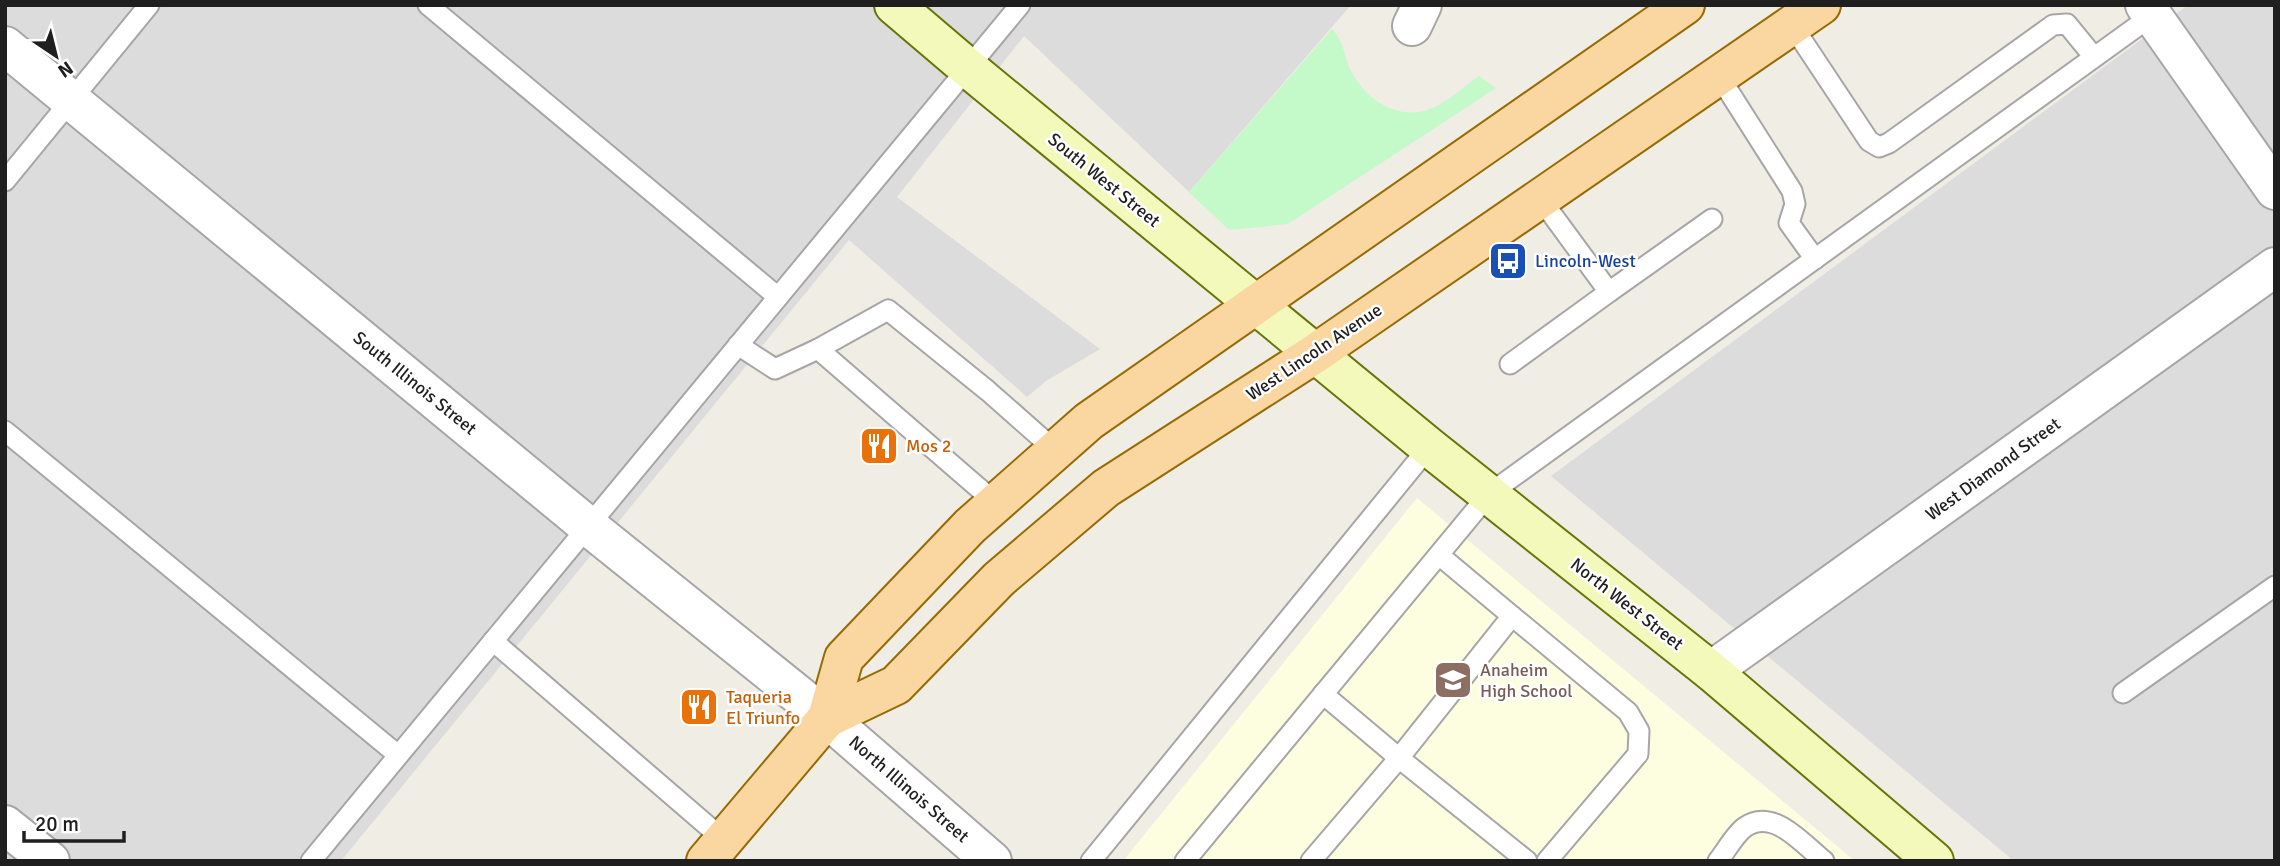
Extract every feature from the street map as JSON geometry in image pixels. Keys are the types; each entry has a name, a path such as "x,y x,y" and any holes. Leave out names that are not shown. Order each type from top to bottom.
{"main road":[{"name":"West Lincoln Avenue","path":"827,718 844,658 970,526 1089,421 1685,5"},
{"name":"West Lincoln Avenue","path":"715,850 827,718 896,685 999,579 1106,488 1316,353 1806,15"}],"street":[{"name":"South West Street","path":"894,5 1316,353"},
{"path":"2155,9 2275,190"},
{"name":"South Illinois Street","path":"5,46 588,526 827,718"},
{"name":"West Diamond Street","path":"1711,671 2275,267"},
{"name":"North West Street","path":"1316,353 1429,447 1711,671 1931,860"},
{"name":"North Illinois Street","path":"827,718 992,861"},
{"path":"5,825 50,861"}],"lane":[{"path":"5,181 149,5"},
{"path":"428,5 778,297"},
{"path":"311,861 1020,5"},
{"path":"1185,861 1489,494 2094,57 2155,9"},
{"path":"1806,15 1869,141 1879,147 1889,144 2053,25 2067,24 2094,57"},
{"path":"1719,76 1792,191 1795,204 1789,223 1815,259"},
{"path":"1540,198 1609,292"},
{"path":"1510,364 1712,219"},
{"path":"738,345 775,369 818,349 888,310 988,391 1056,451"},
{"path":"818,349 996,503"},
{"path":"5,431 398,755"},
{"path":"1091,861 1429,447"},
{"path":"1439,555 1628,712 1639,731 1638,754 1547,861"},
{"path":"2123,693 2275,586"},
{"path":"1311,861 1399,758 1512,616"},
{"path":"493,641 715,850"},
{"path":"1323,694 1527,861"},
{"path":"1718,861 1745,827 1764,820 1779,825 1824,861"}],"shaded area":[{"path":"5,5 1351,5 1189,192 1024,36 897,197 1100,349 1046,381 1027,397 849,240 341,861 5,861"},
{"path":"2188,5 2275,5 2275,861 2014,861 1551,476"},
{"name":"Anaheim High School","path":"1417,498 1855,861 1123,861"}],"green space":[{"path":"1332,29 1339,38 1349,67 1359,84 1378,102 1389,108 1413,112 1426,110 1444,102 1479,76 1496,88 1288,224 1229,230 1189,192"}],"place":[{"name":"Lincoln-West","path":"1508,261"},
{"name":"Mos 2","path":"879,446"},
{"name":"Anaheim High School","path":"1453,680"},
{"name":"Taqueria El Triunfo","path":"699,707"}]}
